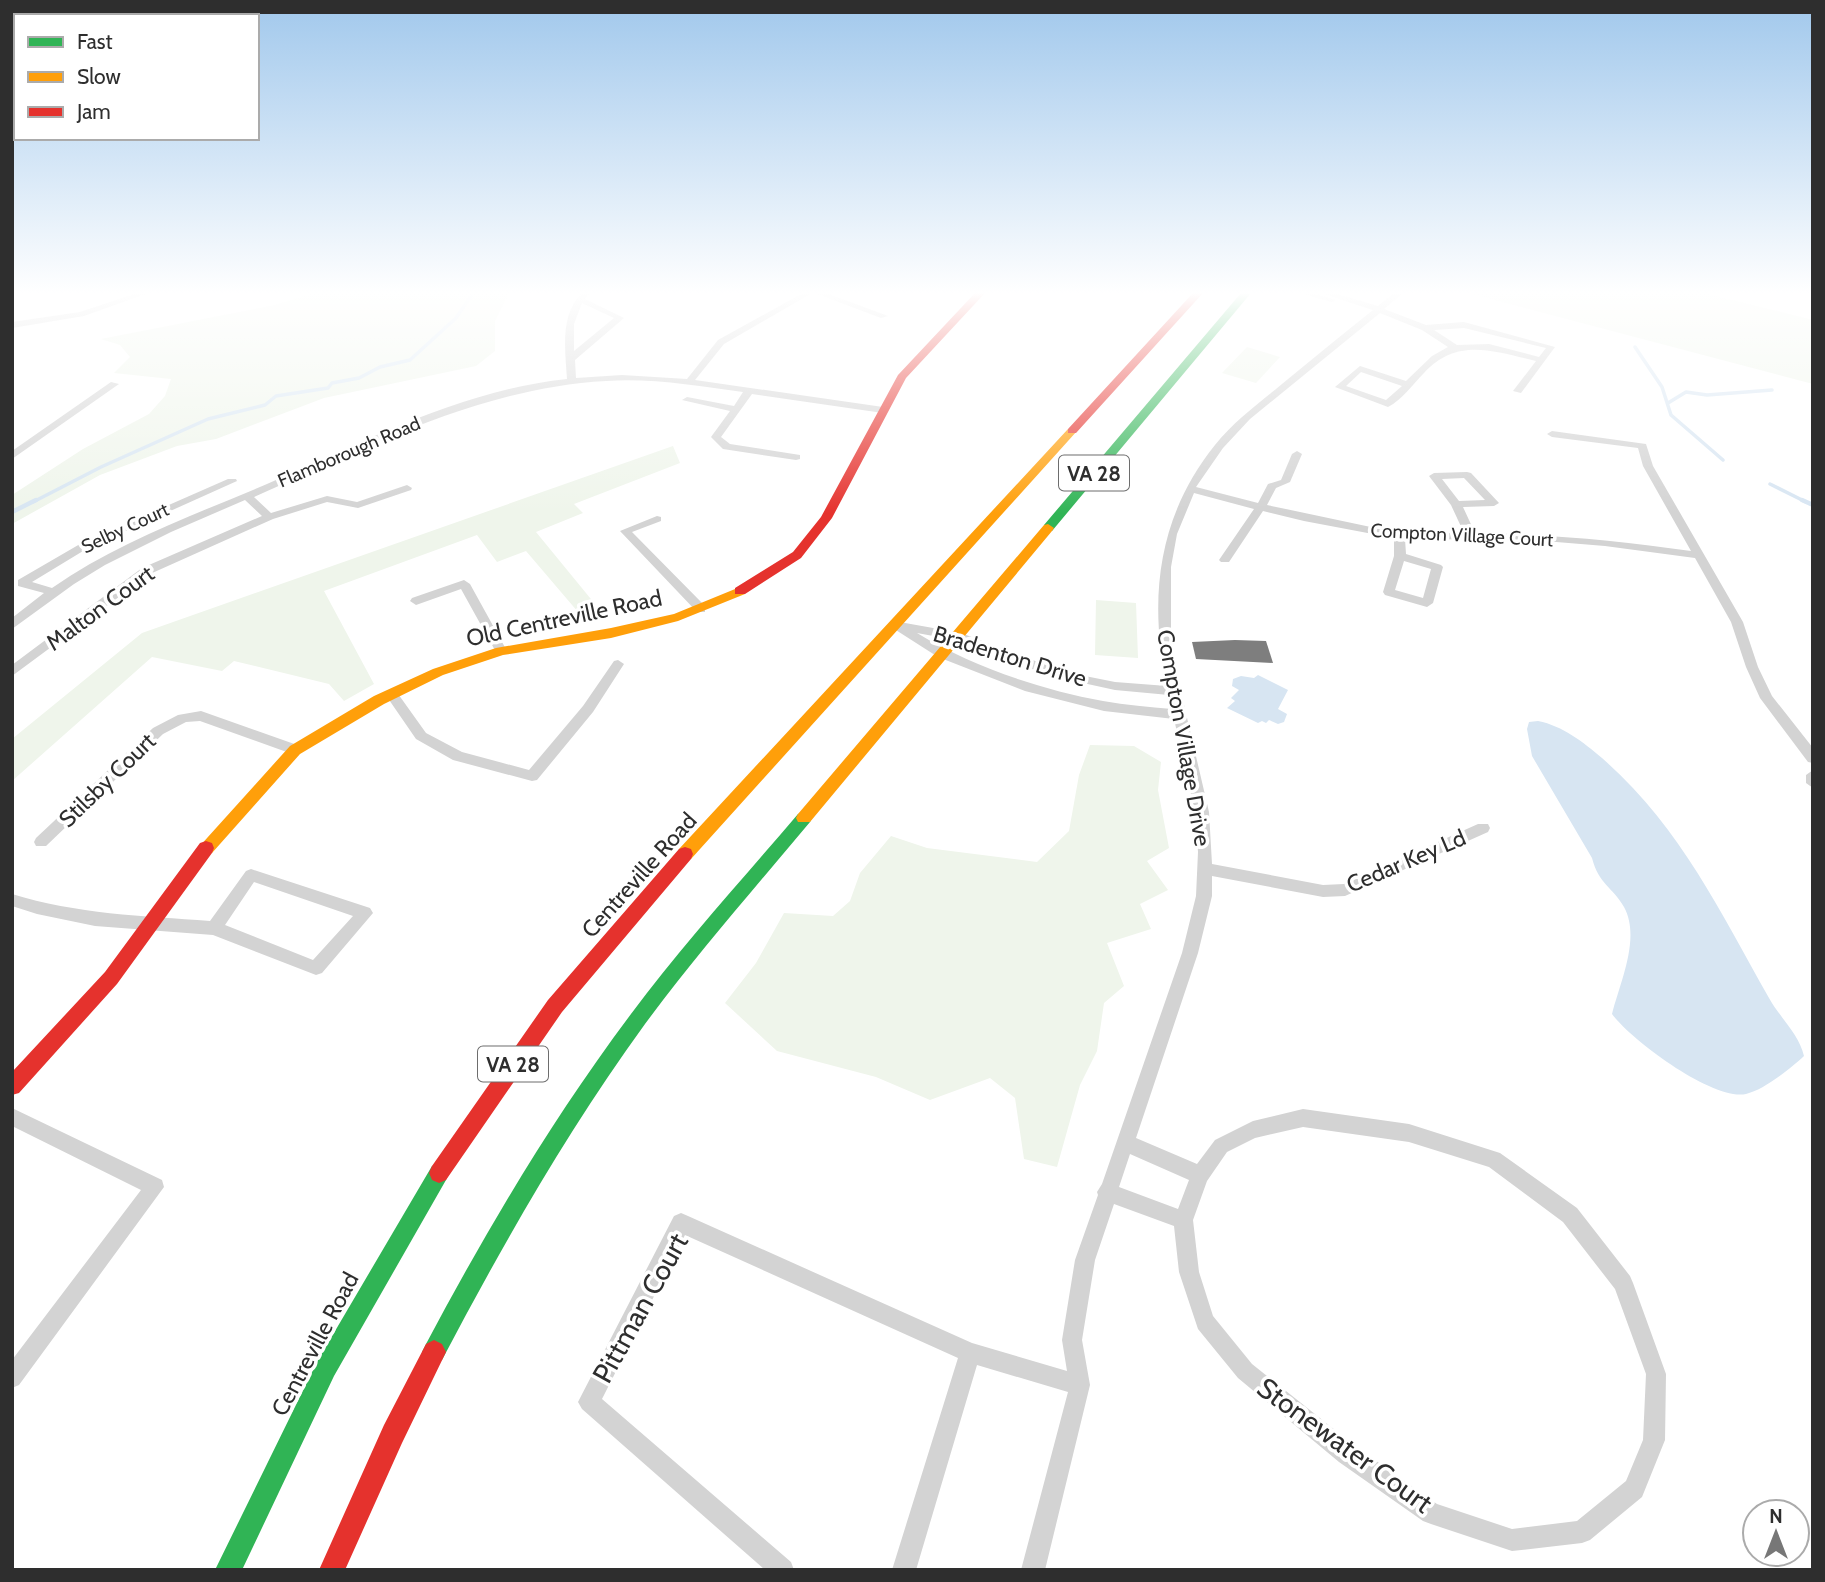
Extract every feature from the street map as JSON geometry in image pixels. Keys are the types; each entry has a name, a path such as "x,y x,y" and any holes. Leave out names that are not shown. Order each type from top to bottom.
{"main road":[{"name":"Old Centreville Road","path":"12,1086 81,1012 150,925 216,834 295,750 391,694 438,672 501,652 655,624 701,609 764,578 806,546 826,518 883,410 910,367"},
{"name":"Centreville Road","path":"229,1570 279,1461 364,1301 419,1207 524,1048 573,984 670,872 1130,367"},
{"name":"VA 28","path":"332,1570 413,1392 466,1290 516,1201 567,1121 640,1017 1185,367"}],"street":[{"path":"571,367 572,381"},
{"path":"689,382 701,367"},
{"name":"Compton Village Drive","path":"1080,1385 1072,1340 1085,1260 1106,1192 1191,953 1204,897 1202,812 1165,636 1165,567 1172,534 1190,489 1219,446 1247,417 1308,367"},
{"path":"1408,385 1360,369 1340,387 1388,404 1408,385 1426,367"},
{"path":"1518,391 1536,367"},
{"name":"Flamborough Road","path":"12,625 54,592 126,550 438,414 514,391 572,381 630,377 689,382 883,410"},
{"path":"12,456 114,384"},
{"path":"749,391 716,437 727,447 796,457"},
{"path":"687,401 737,409"},
{"path":"1552,434 1642,446 1648,466 1737,622 1766,698 1813,758"},
{"path":"1225,560 1234,542 1263,506 1272,486 1285,482 1297,454"},
{"path":"1456,504 1494,503 1467,475 1434,476 1456,504 1471,536"},
{"name":"Selby Court","path":"17,586 96,540 232,481"},
{"name":"Malton Court","path":"12,672 146,571 269,517 327,499 358,505 407,488"},
{"name":"Compton Village Court","path":"1190,489 1304,518 1399,536 1471,536 1605,543 1697,555"},
{"path":"247,496 269,517"},
{"path":"657,519 625,531 701,609"},
{"path":"1399,536 1400,556 1389,592 1427,603 1437,567 1400,556"},
{"path":"416,601 464,584 501,652"},
{"name":"Selby Court","path":"17,586 54,592"},
{"name":"Bradenton Drive","path":"894,625 957,636 1071,677 1115,686 1175,691"},
{"name":"Bradenton Drive","path":"894,625 942,654 1018,684 1071,700 1180,715"},
{"path":"391,694 421,736 458,756 532,776 588,709 618,664"},
{"name":"Stilsby Court","path":"41,842 158,731 183,718 201,716 295,750"},
{"path":"1813,775 1813,783"},
{"name":"Cedar Key Ld","path":"1205,869 1323,891 1345,890 1483,828"},
{"path":"12,900 67,915 150,925 214,928 316,968 365,913 251,875 214,928"},
{"path":"12,1116 155,1187 12,1378"},
{"name":"Stonewater Court","path":"1303,1118 1409,1133 1494,1158 1570,1214 1623,1283 1656,1374 1654,1440 1634,1489 1582,1532 1511,1540 1431,1513 1347,1454 1245,1371 1205,1322 1189,1272 1183,1220 1200,1175 1221,1146 1253,1130 1303,1118"},
{"path":"1124,1142 1200,1175"},
{"path":"1106,1192 1183,1220"},
{"name":"Pittman Court","path":"783,1570 589,1402 681,1223 970,1353 1080,1385"},
{"path":"904,1570 970,1353"},
{"path":"1033,1570 1080,1385"}],"shaded area":[{"path":"120,367 472,367 324,398 216,439 177,446 100,475 12,524 12,495 83,449 149,414 165,396 171,379 114,373"},
{"path":"1228,367 1271,367 1256,383 1222,373"},
{"path":"1748,367 1813,367 1813,384"},
{"path":"673,446 680,463 574,504 583,513 536,532 604,615 584,619 526,551 497,562 477,535 324,591 374,684 344,701 329,684 234,661 222,671 152,657 12,781 12,739 142,633"},
{"path":"1096,600 1136,603 1138,658 1095,655"},
{"path":"1090,745 1134,746 1161,762 1158,790 1169,848 1147,861 1168,890 1140,904 1151,929 1107,943 1124,986 1104,1003 1097,1051 1080,1085 1057,1167 1024,1159 1015,1098 990,1078 930,1100 876,1077 777,1051 725,1003 756,963 784,913 833,916 850,901 860,873 891,836 927,848 1037,862 1069,831 1079,775"}],"water":[{"path":"1258,675 1288,690 1278,709 1287,714 1284,722 1278,724 1269,720 1266,723 1258,723 1227,708 1235,701 1231,698 1239,690 1232,686 1233,679 1241,676 1254,678"},
{"path":"1538,721 1564,731 1602,758 1654,812 1696,870 1773,1005 1802,1048 1804,1056 1769,1084 1746,1094 1732,1094 1714,1088 1694,1079 1654,1053 1612,1014 1630,946 1629,919 1624,907 1598,874 1592,858 1532,756 1527,729 1529,722"}],"building":[{"path":"1266,641 1273,663 1196,659 1192,642"}],"waterway":[{"path":"33,502 101,467 208,419 265,405 276,396 328,388 332,383 359,378 381,367"},
{"path":"1648,367 1662,387 1671,415 1723,460"},
{"path":"1668,403 1686,392 1707,395 1772,390"},
{"path":"1770,484 1802,500"},
{"path":"12,512 36,500"},
{"path":"1802,500 1813,505"},
{"path":"1802,500 1806,502"}],"traffic: fast":[{"path":"1048,528 1184,367"},
{"path":"434,1352 480,1266 582,1098 678,967 804,818"},
{"path":"228,1570 326,1368 439,1173"}],"traffic: slow":[{"path":"685,854 1072,431"},
{"path":"804,818 1048,528"},
{"path":"206,848 295,750 379,700 438,672 501,651 611,633 678,617 740,591"}],"traffic: jam":[{"path":"740,591 797,555 826,518 902,377 911,367"},
{"path":"1072,431 1131,367"},
{"path":"12,1086 111,978 206,848"},
{"path":"439,1173 555,1006 685,854"},
{"path":"332,1570 393,1434 434,1352"}]}
